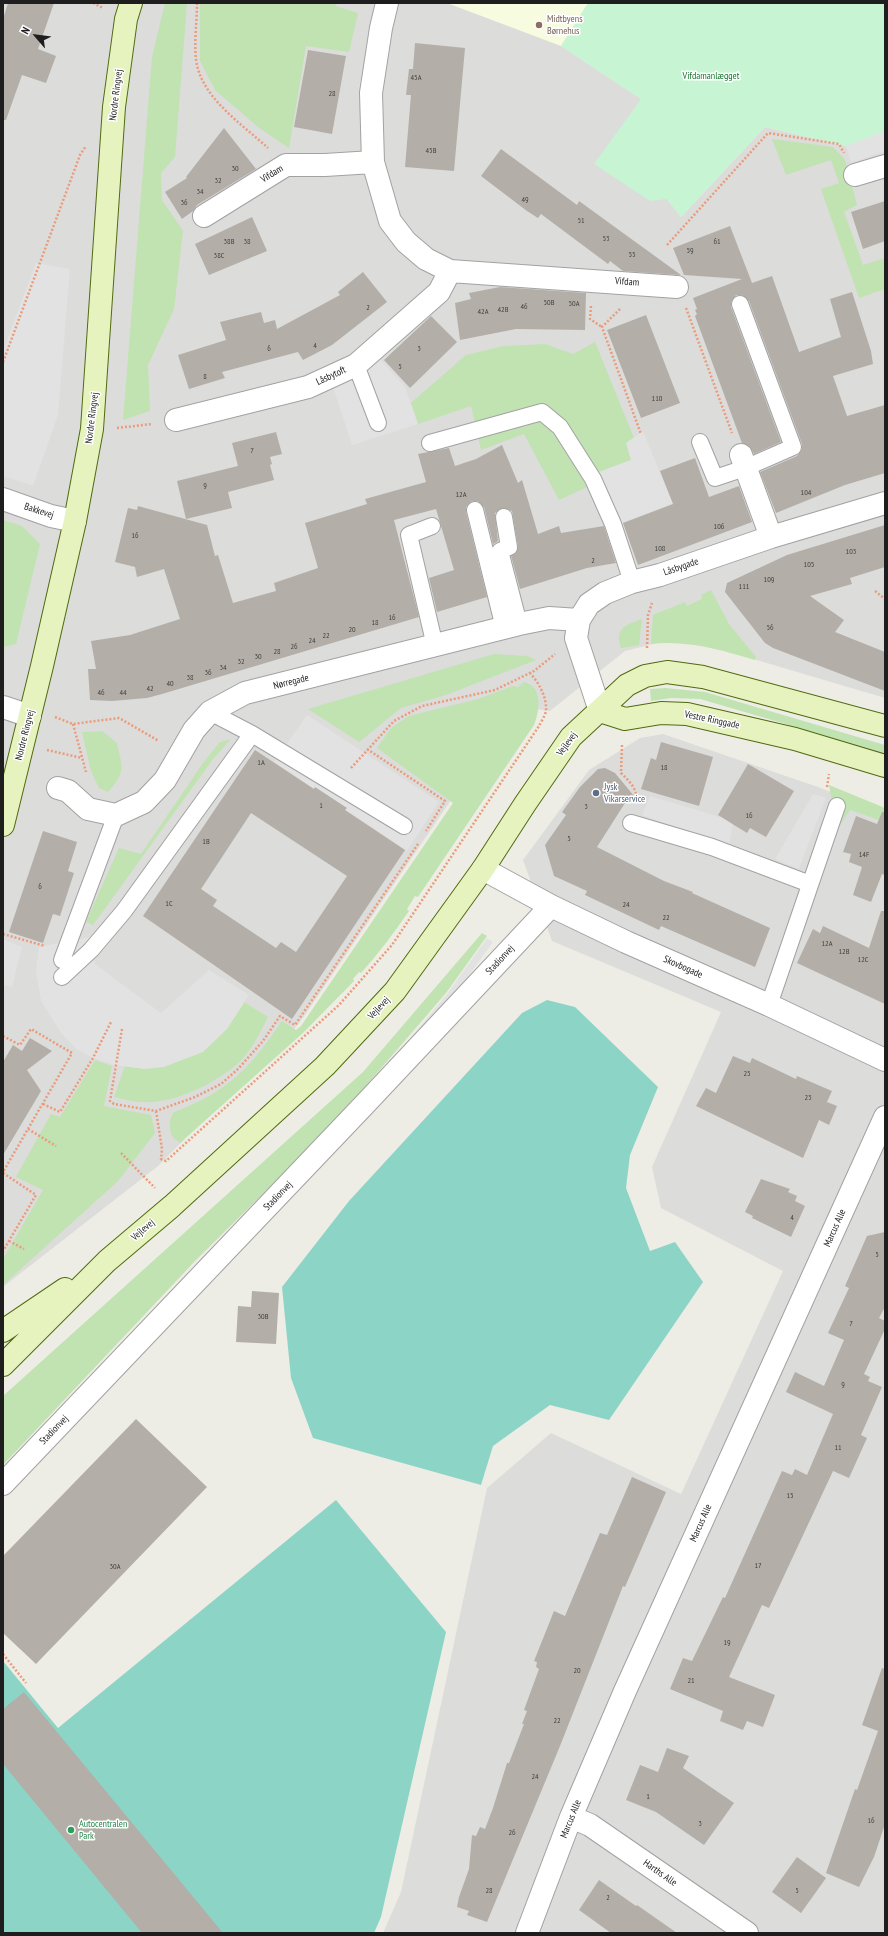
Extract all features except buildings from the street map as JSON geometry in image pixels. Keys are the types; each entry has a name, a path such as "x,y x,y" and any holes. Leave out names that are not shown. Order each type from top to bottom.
{"main road":[{"name":"Nordre Ringvej","path":"3,826 75,521 92,429 114,107 126,19 131,3"},
{"path":"600,711 627,685 645,676 667,672 703,677 885,726"},
{"name":"Vestre Ringgade","path":"600,711 625,718 661,712 687,714 795,739 885,766"},
{"name":"Vejlevej","path":"3,1365 107,1261 172,1206 326,1066 395,991 483,869 571,737 581,725 600,711"},
{"name":"Vejlevej","path":"3,1331 107,1261"}],"street":[{"name":"Vifdam","path":"387,3 380,28 371,93 373,162 390,221 406,242 421,254 450,271 678,286"},
{"name":"Vifdam","path":"204,216 286,164 325,165 373,162"},
{"path":"855,175 885,166"},
{"name":"Låsbytoft","path":"176,420 308,387 356,365 439,292 450,271"},
{"path":"743,462 771,537"},
{"name":"Bakkevej","path":"3,499 50,516 75,521"},
{"name":"Låsbygade","path":"578,629 589,604 605,593 632,582 660,575 771,537 885,503"},
{"name":"Nørregade","path":"116,815 144,802 165,780 194,730 210,712 245,693 511,626 549,618 578,629"},
{"path":"578,629 600,711"},
{"path":"3,707 30,716"},
{"path":"58,788 68,791 88,809 116,815"},
{"name":"Skovbogade","path":"483,869 551,906 626,942 768,1005 885,1060"},
{"name":"Stadionvej","path":"3,1484 365,1104 551,906"},
{"name":"Marcus Alle","path":"527,1933 572,1817 625,1692 885,1117"},
{"name":"Harths Alle","path":"572,1817 590,1825 747,1933"}],"lane":[{"path":"700,442 715,478 743,462 793,446 740,304"},
{"path":"356,365 378,423"},
{"path":"430,443 542,412 560,427 593,479 613,524 632,582"},
{"path":"475,510 511,626"},
{"path":"504,517 508,547 500,551 511,626"},
{"path":"432,526 409,535 435,646"},
{"path":"210,712 252,734 404,826"},
{"path":"62,977 91,950 124,911 252,734"},
{"path":"768,1005 837,806"},
{"path":"62,960 116,815"},
{"path":"631,823 712,846 810,884"}],"path":[{"path":"197,3 196,59 201,77 212,97 286,164"},
{"path":"667,245 768,133 838,144 855,175"},
{"path":"3,362 80,155 88,143"},
{"path":"678,286 743,462"},
{"path":"592,299 590,319 602,327 641,434"},
{"path":"602,327 619,309"},
{"path":"92,429 126,428 176,420"},
{"path":"647,648 648,616 660,575"},
{"path":"875,591 885,599"},
{"path":"339,786 354,764 394,721 422,706 495,690 530,673 578,629"},
{"path":"156,1111 162,1149 161,1159 166,1161 339,1004 392,945 539,726 546,712 544,698 540,685 530,673"},
{"path":"86,774 73,724 119,718 166,745 183,751"},
{"path":"23,744 82,758"},
{"path":"622,745 621,773 633,785 637,796 631,823"},
{"path":"367,749 445,801 424,834"},
{"path":"831,750 826,796 837,806"},
{"path":"122,1029 110,1101 114,1104 156,1111 195,1097 221,1084 248,1058 280,1016 295,1024 420,840"},
{"path":"3,934 44,946"},
{"path":"43,1104 60,1112 93,1058 111,1022"},
{"path":"3,1036 20,1045 31,1029 72,1053 3,1173 36,1195 3,1251"},
{"path":"28,1129 56,1146"},
{"path":"121,1153 172,1206"},
{"path":"9,1241 24,1249"},
{"path":"3,1654 26,1682"}],"shaded area":[{"path":"3,3 588,3 561,46 641,99 667,199 681,217 765,127 846,146 885,131 885,698 716,648 673,639 625,651 550,711 515,706 298,1025 158,1166 3,1287"},
{"name":"Midtbyens Børnehus","path":"447,3 588,3 561,46"},
{"path":"885,131 885,151 851,163 846,146"},
{"path":"36,263 70,269 58,415 33,486 3,476 3,351"},
{"path":"380,359 405,387 418,424 352,445 331,381"},
{"path":"643,431 669,495 680,501 622,523 606,526 584,481 594,474 631,460 626,443"},
{"path":"307,715 439,802 407,851 274,762"},
{"path":"663,734 818,787 885,813 885,1933 383,1933 401,1892 487,1488 551,1433 681,1494 783,1271 661,1208 652,1167 721,1012 552,941 523,860 589,770 640,738"},
{"path":"813,794 826,798 799,869 775,859"},
{"path":"650,796 733,821 729,845 642,815"},
{"path":"90,937 91,950 95,964 161,1013 209,970 249,995 227,1029 203,1052 164,1067 145,1069 114,1065 93,1058 75,1048 61,1033 41,1001 36,972 39,947"},
{"path":"487,938 493,942 452,999 408,1051 403,1047 447,994"},
{"path":"3,939 22,947 12,987 3,985"},
{"path":"547,1000 575,1007 658,1087 630,1155 626,1188 650,1251 675,1242 703,1282 609,1420 550,1405 493,1446 481,1485 313,1438 291,1378 282,1287 349,1201 522,1013"},
{"path":"336,1500 446,1632 381,1917 374,1933 3,1933 3,1661 58,1728"}],"green space":[{"path":"165,3 187,3 175,157 161,173 162,200 183,231 174,309 148,365 150,411 123,420 152,57"},
{"path":"200,3 337,3 336,6 358,13 349,52 306,46 289,148 258,127 215,90 200,61"},
{"name":"Vifdamanlægget","path":"588,3 885,3 885,131 846,146 765,127 681,217 667,199 650,201 594,164 641,99 561,46"},
{"path":"772,139 833,147 845,160 857,205 844,212 863,265 885,258 885,289 859,298 821,189 839,183 831,160 786,175"},
{"path":"595,342 634,438 631,460 594,474 584,481 587,487 559,500 524,434 481,450 471,406 418,424 411,403 466,355 503,346 545,344 573,354"},
{"path":"3,520 22,526 40,544 16,644 3,647"},
{"path":"711,590 729,624 756,657 755,660 716,649 678,643 651,644 653,615 685,602 687,606 702,599 701,595"},
{"path":"642,619 639,645 621,648 619,641 620,632 631,623"},
{"path":"494,654 528,656 536,660 446,695 401,708 359,742 308,709"},
{"path":"524,682 530,684 537,694 538,713 534,725 418,897 415,896 407,909 409,911 392,935 361,973 359,972 353,979 354,981 304,1032 180,1143 173,1137 170,1130 170,1120 172,1114 209,1096 236,1077 259,1052 282,1021 296,1030 301,1026 453,803 377,748 391,728 409,716 478,699 513,686 518,687"},
{"path":"666,688 705,692 885,745 885,753 700,699 671,698 651,701 650,689"},
{"path":"102,731 117,743 122,769 118,779 108,792 99,788 91,771 82,732"},
{"path":"231,739 213,759 93,925 86,922 119,848 141,854 203,763 220,742"},
{"path":"829,785 885,808 885,822 850,810 837,830"},
{"path":"482,933 487,936 446,993 364,1088 285,1172 196,1260 3,1465 3,1396 363,1072"},
{"path":"244,1002 268,1017 254,1043 245,1056 235,1066 215,1080 191,1092 166,1100 139,1102 114,1097 125,1066 145,1069 227,1029"},
{"path":"95,1060 112,1066 104,1106 151,1115 155,1133 118,1181 3,1285 3,1259 43,1190 16,1177 51,1114 60,1117"}],"place":[{"name":"Midtbyens Børnehus","path":"539,25"},
{"name":"Jysk Vikarservice","path":"596,793"},
{"name":"Autocentralen Park","path":"71,1830"}]}
